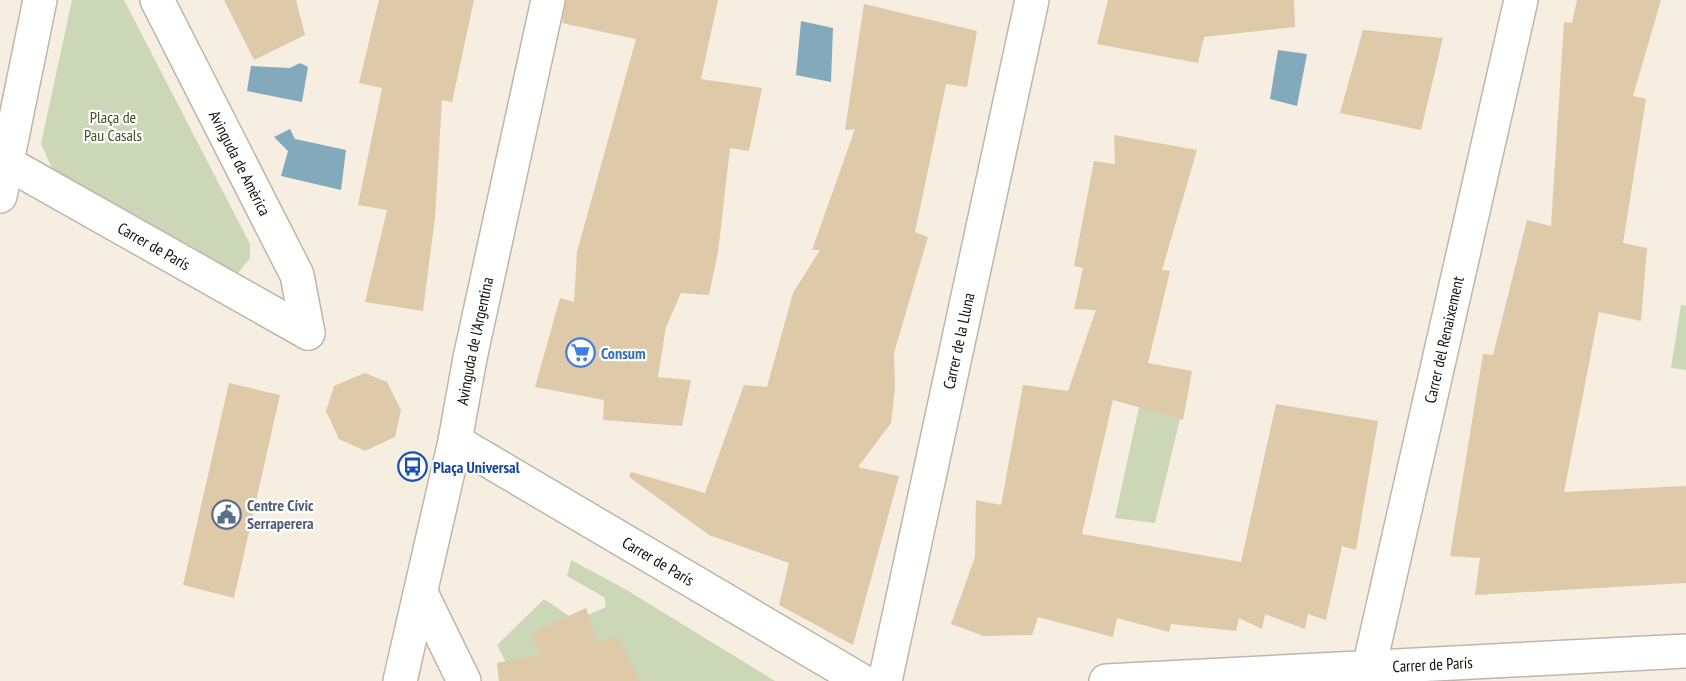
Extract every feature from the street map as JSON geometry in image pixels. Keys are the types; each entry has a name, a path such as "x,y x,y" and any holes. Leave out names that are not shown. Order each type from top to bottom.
{"street":[{"path":"0,196 4,162 40,0"},
{"name":"Avinguda de Amèrica","path":"157,0 297,275 308,333"},
{"name":"Avinguda de l'Argentina","path":"400,681 421,593 548,0"},
{"name":"Carrer de la Lluna","path":"885,681 1032,0"},
{"name":"Carrer del Renaixement","path":"1368,674 1521,0"},
{"name":"Carrer de París","path":"4,162 308,333"},
{"name":"Carrer de París","path":"454,441 862,681"},
{"path":"421,593 464,681"},
{"name":"Carrer de París","path":"1106,681 1368,674 1686,651"}],"green space":[{"name":"Plaça de Pau Casals","path":"72,0 124,0 250,244 250,258 238,273 219,271 52,168 41,144"},
{"path":"1681,305 1686,306 1686,370 1671,368"},
{"path":"1139,407 1180,419 1155,523 1115,518"},
{"path":"571,560 625,589 775,681 515,681 497,645 544,599 569,616 586,608 588,615 606,607 604,597 567,576"}],"water":[{"path":"801,21 833,28 831,82 796,75"},
{"path":"1278,50 1307,54 1297,106 1270,99"},
{"path":"300,63 308,67 302,102 247,91 251,66 290,68"},
{"path":"290,129 295,139 346,150 341,190 281,176 288,151 274,137"}],"building":[{"path":"224,0 296,0 305,35 254,60"},
{"path":"379,0 474,0 452,102 442,100 435,217 423,311 365,302 387,210 358,205 382,88 359,83"},
{"path":"566,0 718,0 701,79 762,88 749,151 730,148 718,252 709,295 681,293 666,327 658,377 691,380 682,426 603,420 604,400 535,387 560,298 574,302 577,252 636,39 562,23"},
{"path":"1108,0 1294,0 1295,27 1204,37 1198,63 1097,44"},
{"path":"1577,0 1661,0 1633,96 1646,99 1623,243 1647,248 1641,321 1599,312 1564,492 1686,486 1686,583 1475,595 1480,558 1450,556 1483,354 1493,355 1527,220 1551,226 1564,22 1572,23"},
{"path":"864,4 977,31 967,87 946,84 915,232 928,237 894,353 895,387 891,423 858,467 899,476 853,645 779,605 789,563 709,535 629,477 631,472 705,493 744,385 767,387 793,293 820,250 812,250 855,129 845,130"},
{"path":"1363,30 1443,38 1421,130 1340,113"},
{"path":"1114,135 1197,150 1162,270 1170,271 1148,363 1192,371 1183,420 1113,400 1082,534 1241,562 1276,404 1378,421 1356,550 1342,546 1326,620 1308,614 1305,629 1265,614 1262,629 1239,618 1236,631 1171,624 1169,632 1117,618 1113,637 1038,617 1032,635 984,636 951,624 975,557 976,500 1001,505 1023,385 1068,391 1096,310 1074,309 1083,268 1074,266 1094,161 1115,164"},
{"path":"365,373 387,382 401,410 395,437 365,451 339,439 326,411 334,386"},
{"name":"Centre Cívic Serraperera","path":"229,383 280,395 234,598 183,585"},
{"path":"586,608 597,642 618,637 640,681 499,681 497,663 542,654 531,634"}],"place":[{"name":"Consum","path":"580,353"},
{"name":"Plaça Universal","path":"412,467"},
{"name":"Centre Cívic Serraperera","path":"226,514"}]}
